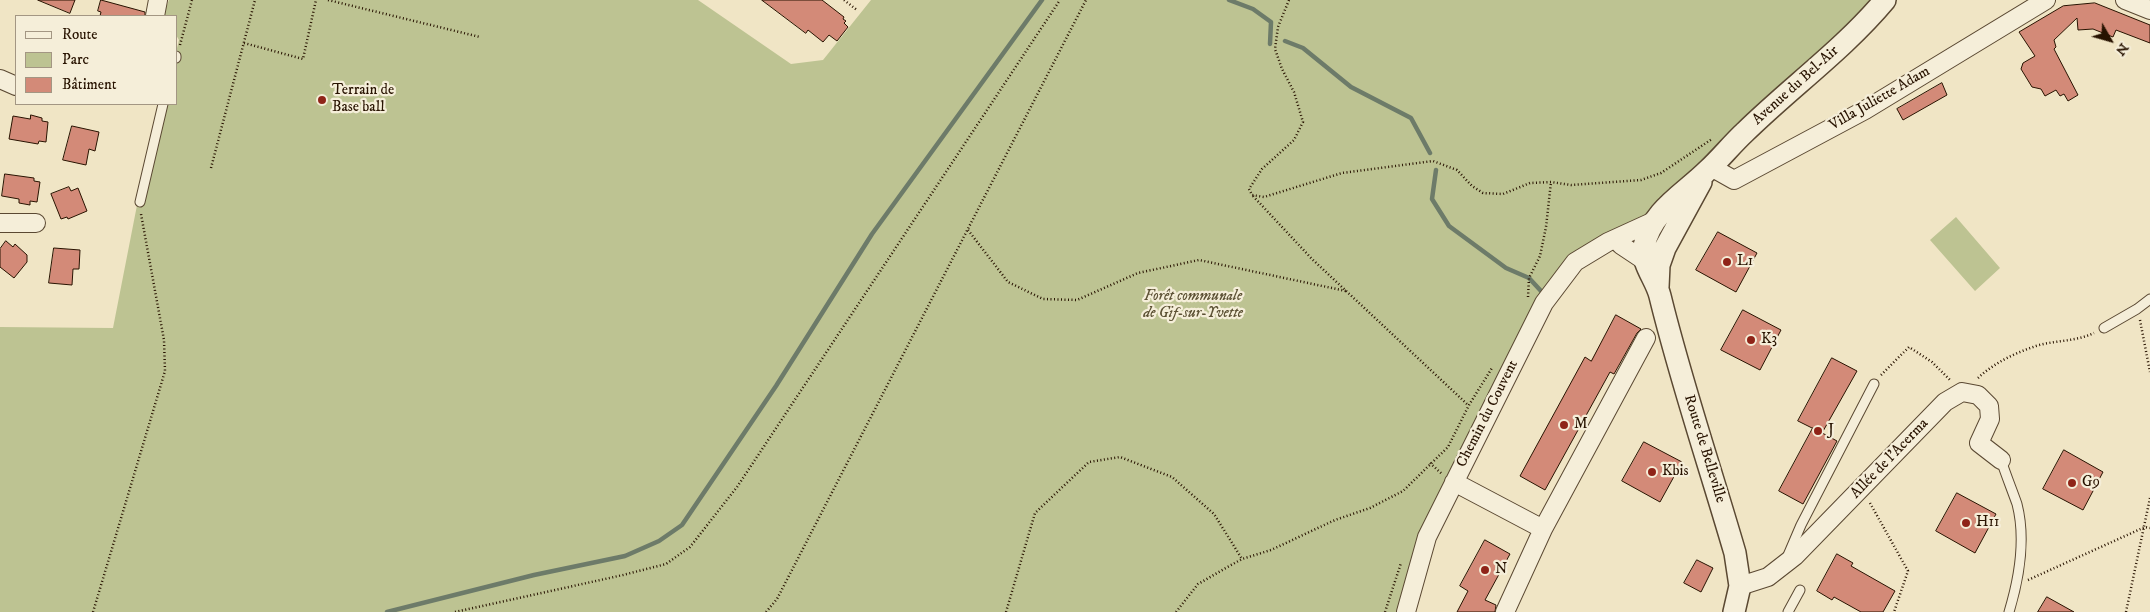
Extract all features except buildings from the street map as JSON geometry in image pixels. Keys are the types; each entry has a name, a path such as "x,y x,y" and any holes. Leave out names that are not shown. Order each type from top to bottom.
{"street":[{"path":"155,15 158,0"},
{"name":"Avenue du Bel-Air","path":"1709,169 1744,132 1865,24 1885,0"},
{"name":"Villa Juliette Adam","path":"1709,169 1734,180 1865,110 2046,0"},
{"path":"2125,0 2150,10"},
{"path":"0,79 15,86"},
{"name":"Route de Belleville","path":"1651,252 1668,213 1709,169"},
{"name":"Route de Belleville","path":"1651,252 1668,213"},
{"name":"Chemin du Couvent","path":"1406,612 1426,537 1544,303 1575,262 1668,213"},
{"path":"0,223 36,223"},
{"path":"1614,243 1651,252"},
{"name":"Route de Belleville","path":"1651,252 1659,265 1658,287 1668,327 1735,553 1740,586 1734,612"},
{"path":"1504,612 1543,529 1646,338"},
{"path":"1962,392 1978,394 1989,406 1990,419 1979,443 2001,460"},
{"name":"Allée de l'Acerma","path":"1740,586 1768,577 1795,556 1945,402 1962,392"},
{"path":"1454,482 1543,529"}],"lane":[{"path":"140,202 163,105"},
{"path":"2104,328 2137,309 2150,299"},
{"path":"1785,563 1801,524 1874,384"},
{"path":"2001,460 2017,506 2021,548 2017,585 2009,612"},
{"path":"1788,612 1800,590"}],"path":[{"path":"178,50 192,0"},
{"path":"211,168 255,0"},
{"path":"244,43 303,59 316,0"},
{"path":"328,0 480,37"},
{"path":"844,0 857,10"},
{"path":"455,612 623,576 666,564 690,547 737,487 1060,0"},
{"path":"766,612 777,599 1086,0"},
{"path":"1290,0 1278,26 1275,50 1294,92 1304,122 1294,140 1262,169 1249,189 1252,195 1346,291 1469,405"},
{"path":"1252,195 1264,197 1342,173 1433,160 1457,170 1472,186 1483,192 1503,194 1530,182 1551,182 1571,185 1641,180 1661,173 1712,139 1727,150"},
{"path":"1528,304 1529,278 1540,256 1546,227 1551,182"},
{"path":"93,612 165,371 164,340 140,202"},
{"path":"967,229 1008,282 1043,299 1077,300 1138,273 1199,260 1346,291"},
{"path":"2137,309 2150,372"},
{"path":"1874,384 1888,366 1909,347 1932,362 1962,392 1993,364 2037,346 2084,338 2104,328"},
{"path":"1176,612 1198,584 1242,559 1272,550 1335,520 1370,508 1403,491 1448,447 1469,405 1494,364"},
{"path":"1006,612 1035,513 1089,462 1120,457 1172,477 1214,514 1242,559"},
{"path":"1862,488 1908,571 1894,612"},
{"path":"2126,612 2150,498"},
{"path":"2017,585 2145,527 2150,528"}],"green space":[{"name":"Forêt communale de Gif-sur-Yvette","path":"169,0 698,0 791,64 823,60 871,0 1876,0 1647,214 1569,255 1536,302 1399,612 0,612 0,327 113,328 139,195 163,105 178,105 178,15 163,15"},
{"path":"1956,217 2000,268 1975,291 1930,240"}],"waterway":[{"path":"387,612 534,575 625,556 659,541 682,525 776,386 872,234 1042,0"},
{"path":"1229,0 1253,9 1271,22 1270,44"},
{"path":"1285,41 1303,48 1351,87 1411,118 1430,153"},
{"path":"1436,170 1432,199 1449,226 1506,268 1529,278 1541,291"}],"place":[{"name":"Terrain de Base ball","path":"322,100"},
{"name":"L1","path":"1727,262"},
{"name":"K3","path":"1751,340"},
{"name":"M","path":"1564,425"},
{"name":"J","path":"1818,431"},
{"name":"Kbis","path":"1652,472"},
{"name":"G9","path":"2072,483"},
{"name":"H11","path":"1966,523"},
{"name":"N","path":"1485,570"}]}
